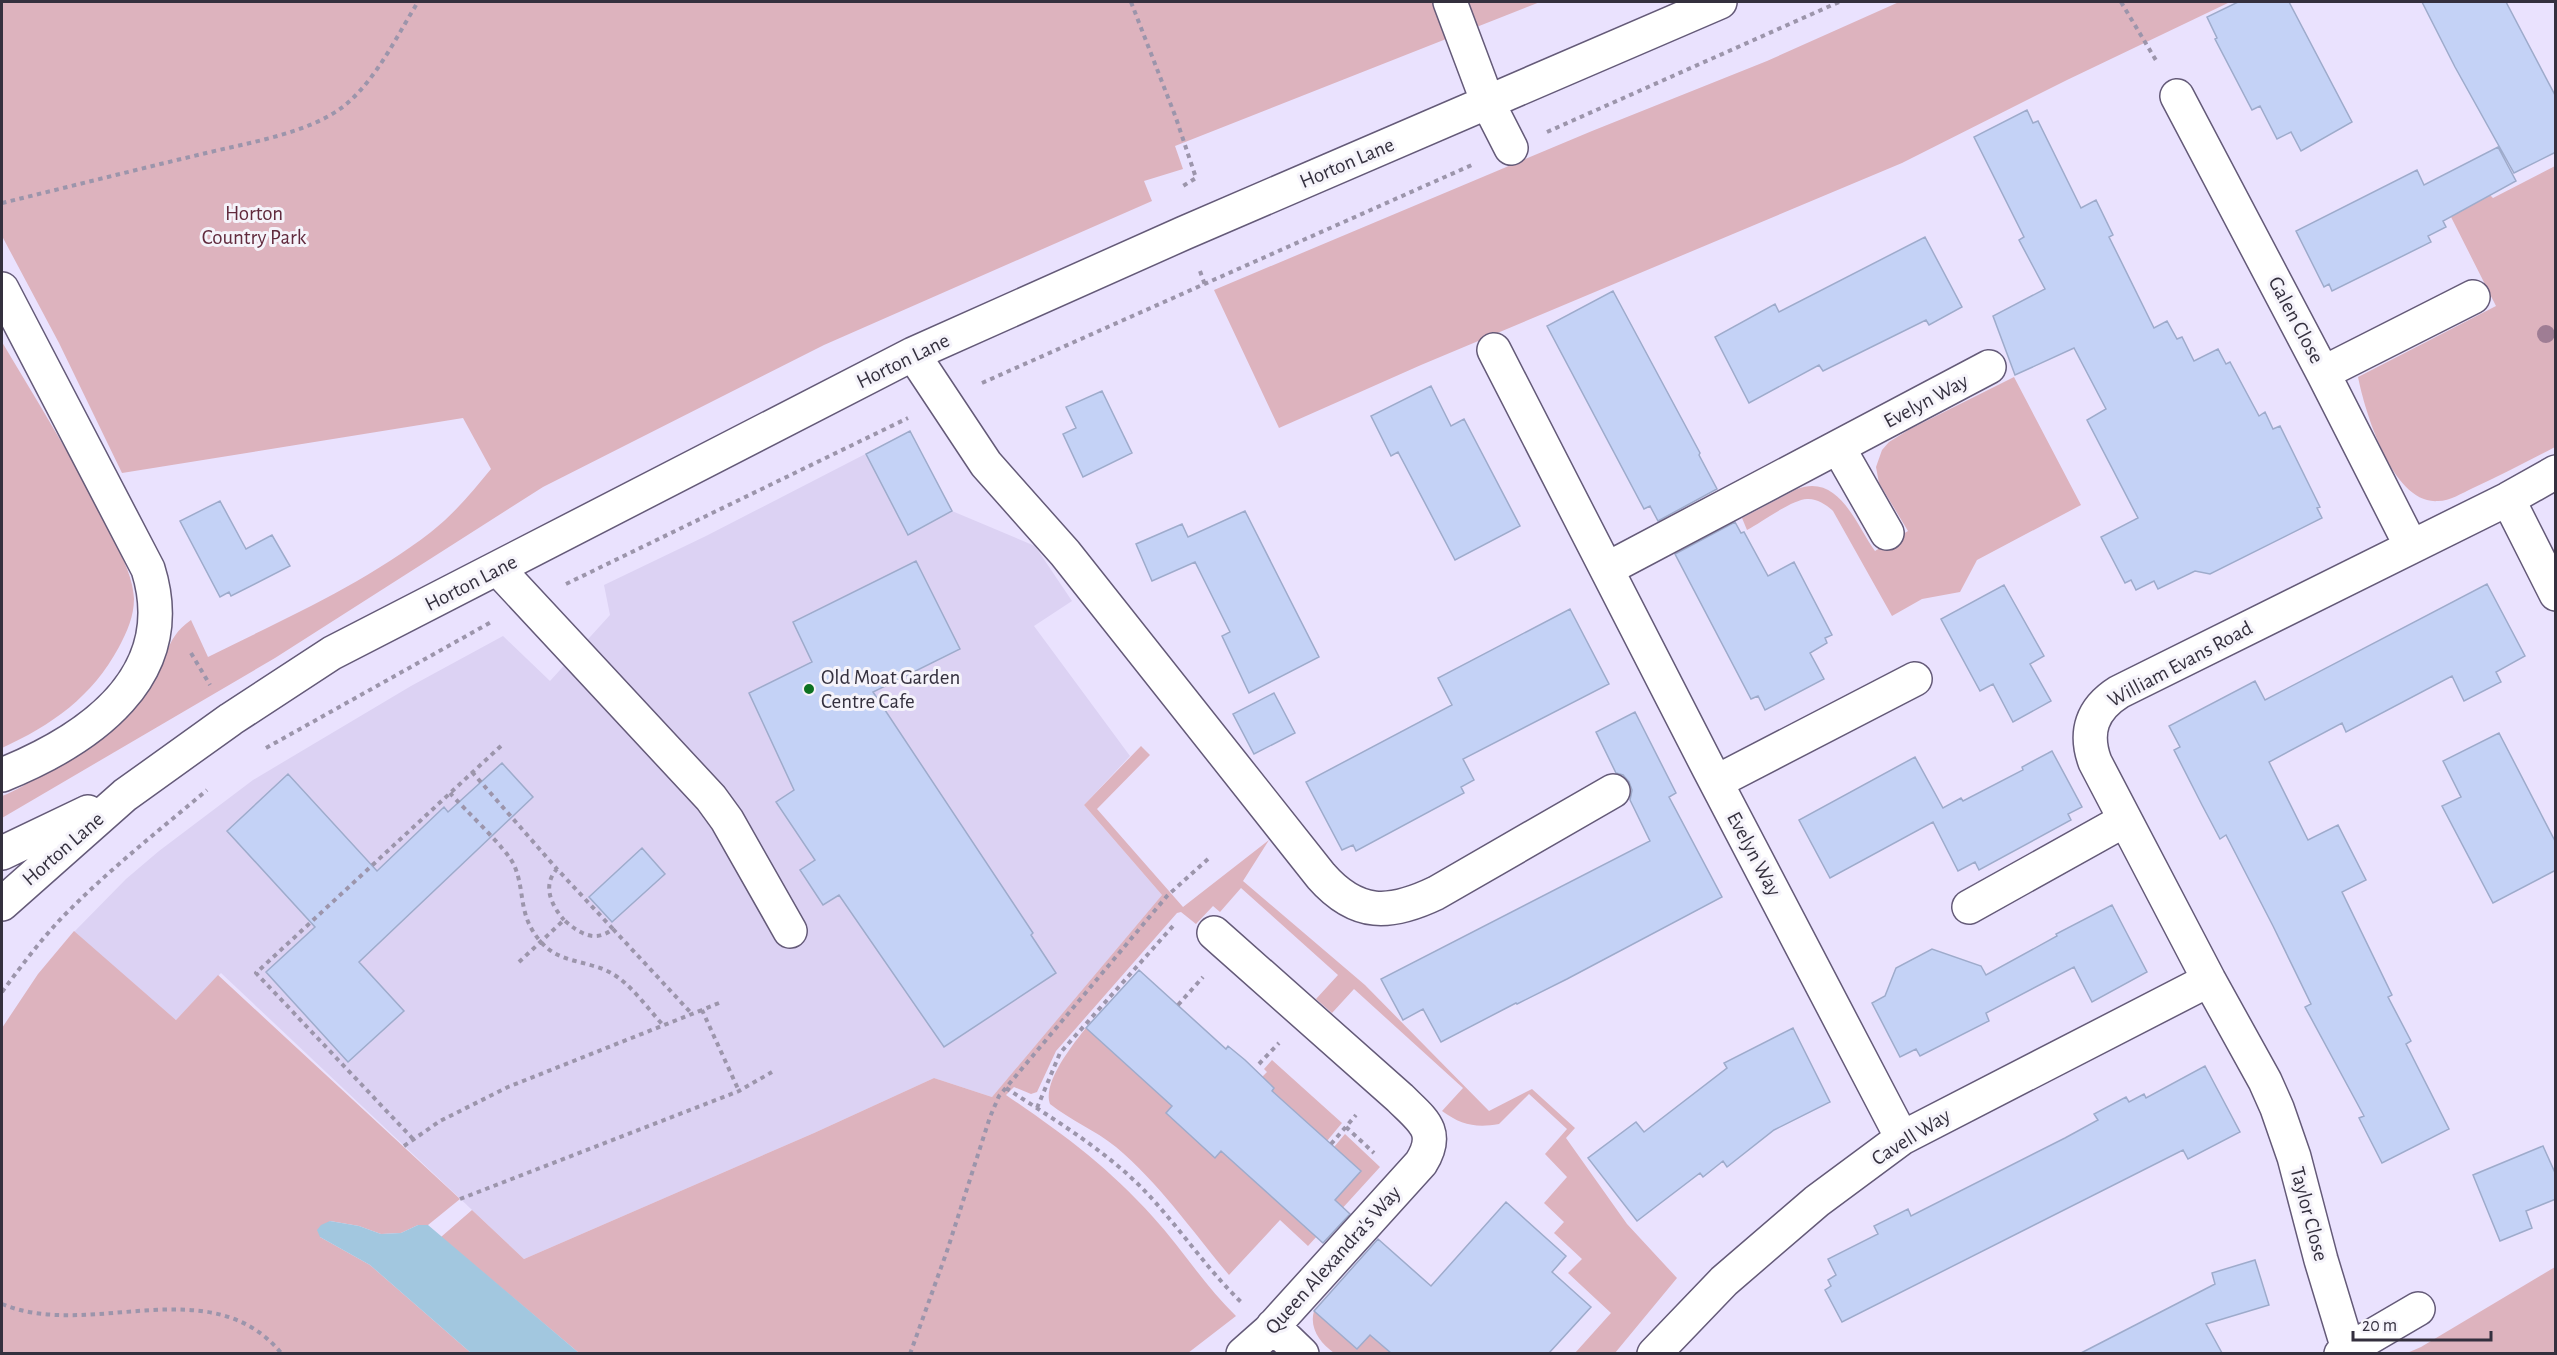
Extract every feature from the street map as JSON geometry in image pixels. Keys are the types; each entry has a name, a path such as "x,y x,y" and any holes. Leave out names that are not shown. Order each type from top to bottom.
{"street":[{"path":"1450,2 1488,103 1512,148"},
{"name":"Horton Lane","path":"2,904 125,795 231,719 332,653 913,354 1184,232 1720,2"},
{"name":"Galen Close","path":"2177,96 2411,546"},
{"path":"2,289 148,569 155,592 157,620 150,648 140,669 125,694 104,717 51,753 2,775"},
{"path":"2323,373 2473,297"},
{"name":"Evelyn Way","path":"1494,350 1902,1138"},
{"path":"913,354 986,464 1065,553 1330,886 1350,900 1373,909 1386,910 1411,905 1436,893 1613,790"},
{"name":"Evelyn Way","path":"1607,569 1989,367"},
{"path":"1838,447 1887,533"},
{"name":"William Evans Road","path":"2265,1081 2209,980 2095,762 2089,742 2091,724 2101,706 2124,689 2508,499 2556,472"},
{"path":"2508,499 2556,594"},
{"path":"498,569 711,798 727,820 790,932"},
{"path":"1716,782 1915,679"},
{"name":"Horton Lane","path":"2,854 125,795"},
{"path":"1969,907 2125,820"},
{"name":"Queen Alexandra's Way","path":"1214,933 1422,1119 1427,1127 1431,1145 1421,1163 1271,1328 1242,1353"},
{"name":"Cavell Way","path":"1654,1353 1733,1273 1816,1201 1902,1138 2209,980"},
{"name":"Taylor Close","path":"2265,1081 2294,1157 2345,1351"},
{"path":"2345,1351 2418,1309"},
{"path":"1271,1328 1302,1353"}],"path":[{"path":"2,203 268,137 323,119 343,106 362,89 418,2"},
{"path":"1131,2 1176,118 1196,178 1176,190"},
{"path":"259,753 527,602 943,401 1839,2"},
{"path":"2121,2 2177,96"},
{"path":"1198,265 1205,285"},
{"path":"157,620 179,633 231,719"},
{"path":"413,1139 256,973 502,745"},
{"path":"472,772 557,868 693,1014"},
{"path":"2,992 55,925 91,889 212,786"},
{"path":"450,793 513,863 523,910 540,942 563,959 601,969 618,977 663,1025"},
{"path":"910,1353 999,1096 1167,896 1208,859"},
{"path":"557,868 549,886 551,902 564,920 580,932 594,938 606,935 613,929"},
{"path":"1037,1108 1060,1053 1179,919 1198,933 1208,930 1214,933"},
{"path":"519,962 564,920"},
{"path":"404,1146 458,1111 508,1087 719,1003"},
{"path":"702,1010 740,1091"},
{"path":"460,1199 740,1091 772,1072"},
{"path":"1006,1088 1096,1148 1142,1188 1231,1293 1271,1328"},
{"path":"2,1304 23,1311 67,1314 135,1310 219,1313 254,1327 282,1353"}],"shaded area":[{"path":"910,431 952,511 1035,546 1072,601 1034,626 1130,756 1084,805 1162,895 992,1097 934,1078 814,1133 524,1259 221,973 176,1020 74,932 126,879 253,780 411,686 503,636 550,681 610,615 604,585 706,536"}],"green space":[{"name":"Horton Country Park","path":"2,2 1540,2 1175,146 1183,169 1144,181 1152,201 824,345 543,487 275,658 2,818 2,796 86,747 127,716 155,681 175,635 191,620 208,657 294,614 379,568 431,532 455,510 491,469 463,418 122,473 59,343 2,236"},
{"path":"1899,2 2230,2 2067,80 1902,163 1421,365 1279,428 1214,290 1592,131 1767,61"},
{"path":"2555,166 2555,447 2451,498 2438,501 2422,498 2408,488 2395,473 2384,454 2367,412 2358,377 2496,306 2450,215 2490,195 2493,198"},
{"path":"2,342 96,503 128,571 134,605 125,636 96,681 69,708 54,719 38,730 2,748"},
{"path":"2014,377 2081,505 1977,560 1960,592 1922,599 1892,616 1833,511 1825,504 1814,500 1800,500 1793,503 1747,530 1742,518 1797,489 1812,486 1824,488 1845,504 1875,551 1908,531 1879,483 1876,467 1882,450 1889,442 1910,429"},
{"path":"1141,746 1150,755 1097,809 1183,907 1269,840 1243,881 1365,985 1489,1111 1532,1089 1575,1128 1566,1138 1627,1224 1677,1278 1615,1353 1575,1353 1611,1313 1568,1273 1582,1259 1554,1233 1564,1222 1544,1203 1567,1177 1545,1154 1567,1129 1529,1094 1499,1124 1483,1126 1469,1124 1456,1120 1442,1111 1463,1088 1354,989 1332,1013 1316,999 1338,975 1241,888 1220,912 1213,906 1196,924 1181,912 1177,913 1056,1051 1037,1092 1031,1094 1014,1087 1006,1095 1065,1137 1119,1182 1153,1217 1236,1316 1188,1353 579,1353 441,1237 472,1210 524,1259 814,1133 934,1078 992,1097 1162,895 1084,805"},
{"path":"74,931 176,1020 218,975 460,1199 428,1225 418,1225 401,1233 381,1234 359,1226 330,1221 320,1237 370,1265 471,1353 2,1354 2,1028 38,974"},
{"path":"1086,1028 1172,1106 1166,1113 1215,1157 1221,1151 1308,1230 1361,1171 1334,1147 1345,1134 1380,1167 1308,1246 1280,1220 1229,1275 1161,1192 1132,1161 1108,1141 1050,1104 1050,1086 1054,1075"},
{"path":"1272,1060 1342,1123 1327,1141 1272,1091 1274,1088 1262,1077 1267,1072 1264,1069"},
{"path":"2555,1267 2555,1353 2407,1353 2421,1347"},
{"path":"1314,1311 1357,1349 1370,1335 1391,1353 1334,1353 1324,1345 1314,1329"}],"water":[{"path":"330,1221 359,1226 381,1234 401,1233 418,1225 428,1225 579,1353 471,1353 370,1265 320,1237 317,1230 321,1225"}],"building":[{"path":"2238,2 2289,2 2352,122 2301,151 2291,132 2277,139 2260,106 2252,110 2215,39 2217,38 2207,17"},
{"path":"2422,2 2506,2 2556,97 2556,152 2514,173"},
{"path":"2027,110 2033,123 2038,121 2081,208 2096,200 2113,235 2109,237 2154,328 2167,321 2177,339 2182,337 2194,361 2218,349 2226,364 2230,362 2259,416 2265,412 2273,429 2280,426 2320,507 2317,508 2322,518 2210,574 2195,571 2158,589 2154,581 2136,590 2131,580 2125,583 2101,537 2138,518 2087,420 2106,409 2074,348 2015,375 1993,316 2045,289 2019,240 2024,237 1974,137"},
{"path":"2498,147 2516,181 2443,221 2446,227 2428,236 2431,242 2332,291 2329,284 2324,287 2296,231 2417,170 2424,185"},
{"path":"1925,237 1962,307 1929,325 1926,320 1823,371 1819,365 1749,403 1715,337 1775,304 1779,312"},
{"path":"1613,291 1717,489 1658,521 1650,506 1644,509 1547,326"},
{"path":"1431,386 1451,426 1464,419 1520,526 1455,560 1398,452 1391,456 1371,416"},
{"path":"1102,391 1132,453 1083,477 1063,434 1076,428 1066,407"},
{"path":"910,431 952,511 908,535 866,454"},
{"path":"220,501 246,549 272,535 290,566 231,596 229,592 220,597 180,521"},
{"path":"1245,511 1319,657 1249,693 1222,636 1230,632 1195,562 1152,581 1136,544 1182,524 1188,537"},
{"path":"1735,522 1741,533 1744,532 1768,576 1794,562 1832,635 1825,638 1827,643 1810,653 1824,679 1765,710 1758,696 1751,699 1675,554"},
{"path":"916,561 960,649 873,692 1033,933 1031,935 1056,973 944,1047 839,895 823,905 800,870 815,860 776,802 794,790 749,693 812,662 793,622"},
{"path":"2487,584 2525,656 2496,672 2501,682 2464,701 2452,676 2346,732 2342,723 2269,762 2308,840 2338,825 2366,880 2342,892 2392,995 2388,997 2411,1041 2406,1044 2449,1129 2382,1163 2359,1118 2364,1116 2305,1007 2311,1004 2273,926 2226,835 2220,839 2174,750 2180,747 2169,726 2255,681 2265,700"},
{"path":"2004,585 2044,656 2030,664 2051,701 2013,722 1993,684 1980,691 1941,619"},
{"path":"1570,609 1609,684 1463,759 1474,780 1461,787 1464,793 1356,851 1353,845 1342,850 1306,782 1452,705 1438,678"},
{"path":"1274,693 1295,733 1254,754 1233,714"},
{"path":"1635,712 1676,793 1669,797 1722,897 1441,1042 1423,1009 1403,1020 1381,979 1650,841 1630,800 1632,790 1629,782 1623,775 1616,773 1596,732"},
{"path":"2499,733 2556,843 2556,870 2493,903 2442,806 2461,797 2443,761"},
{"path":"2052,751 2082,807 2068,814 2071,820 1979,870 1975,862 1958,871 1933,822 1830,878 1799,820 1915,757 1943,808 1961,798 1963,801 2023,770 2022,767"},
{"path":"502,763 533,797 359,962 404,1011 348,1062 266,972 315,927 227,831 288,774 377,871 444,807 448,812"},
{"path":"642,848 665,874 612,922 589,897"},
{"path":"2112,905 2147,972 2092,1002 2074,967 1986,1013 1989,1021 1920,1056 1916,1049 1900,1057 1872,1003 1885,996 1896,968 1932,949 1981,966 1986,975 2057,936 2056,934"},
{"path":"1139,970 1226,1049 1228,1046 1245,1060 1274,1088 1272,1091 1361,1171 1335,1200 1350,1214 1323,1243 1221,1151 1215,1158 1166,1113 1172,1106 1086,1028"},
{"path":"1793,1028 1830,1102 1774,1130 1727,1167 1723,1161 1703,1177 1700,1173 1637,1221 1588,1158 1636,1122 1644,1132 1727,1068 1724,1063"},
{"path":"2205,1066 2240,1132 2188,1159 2183,1150 1842,1322 1825,1290 1831,1286 1828,1280 1836,1275 1828,1259 1878,1234 1874,1226 1908,1209 1911,1216 2098,1120 2094,1114 2126,1097 2129,1102 2144,1094 2146,1098"},
{"path":"2543,1146 2556,1175 2556,1199 2526,1211 2532,1228 2500,1241 2473,1175"},
{"path":"1506,1202 1566,1256 1552,1272 1591,1307 1549,1353 1391,1353 1370,1335 1357,1349 1314,1311 1378,1239 1431,1286"},
{"path":"2255,1260 2269,1305 2206,1324 2222,1353 2081,1353 2215,1284 2212,1273"}],"place":[{"name":"Old Moat Garden Centre Cafe","path":"809,689"}]}
